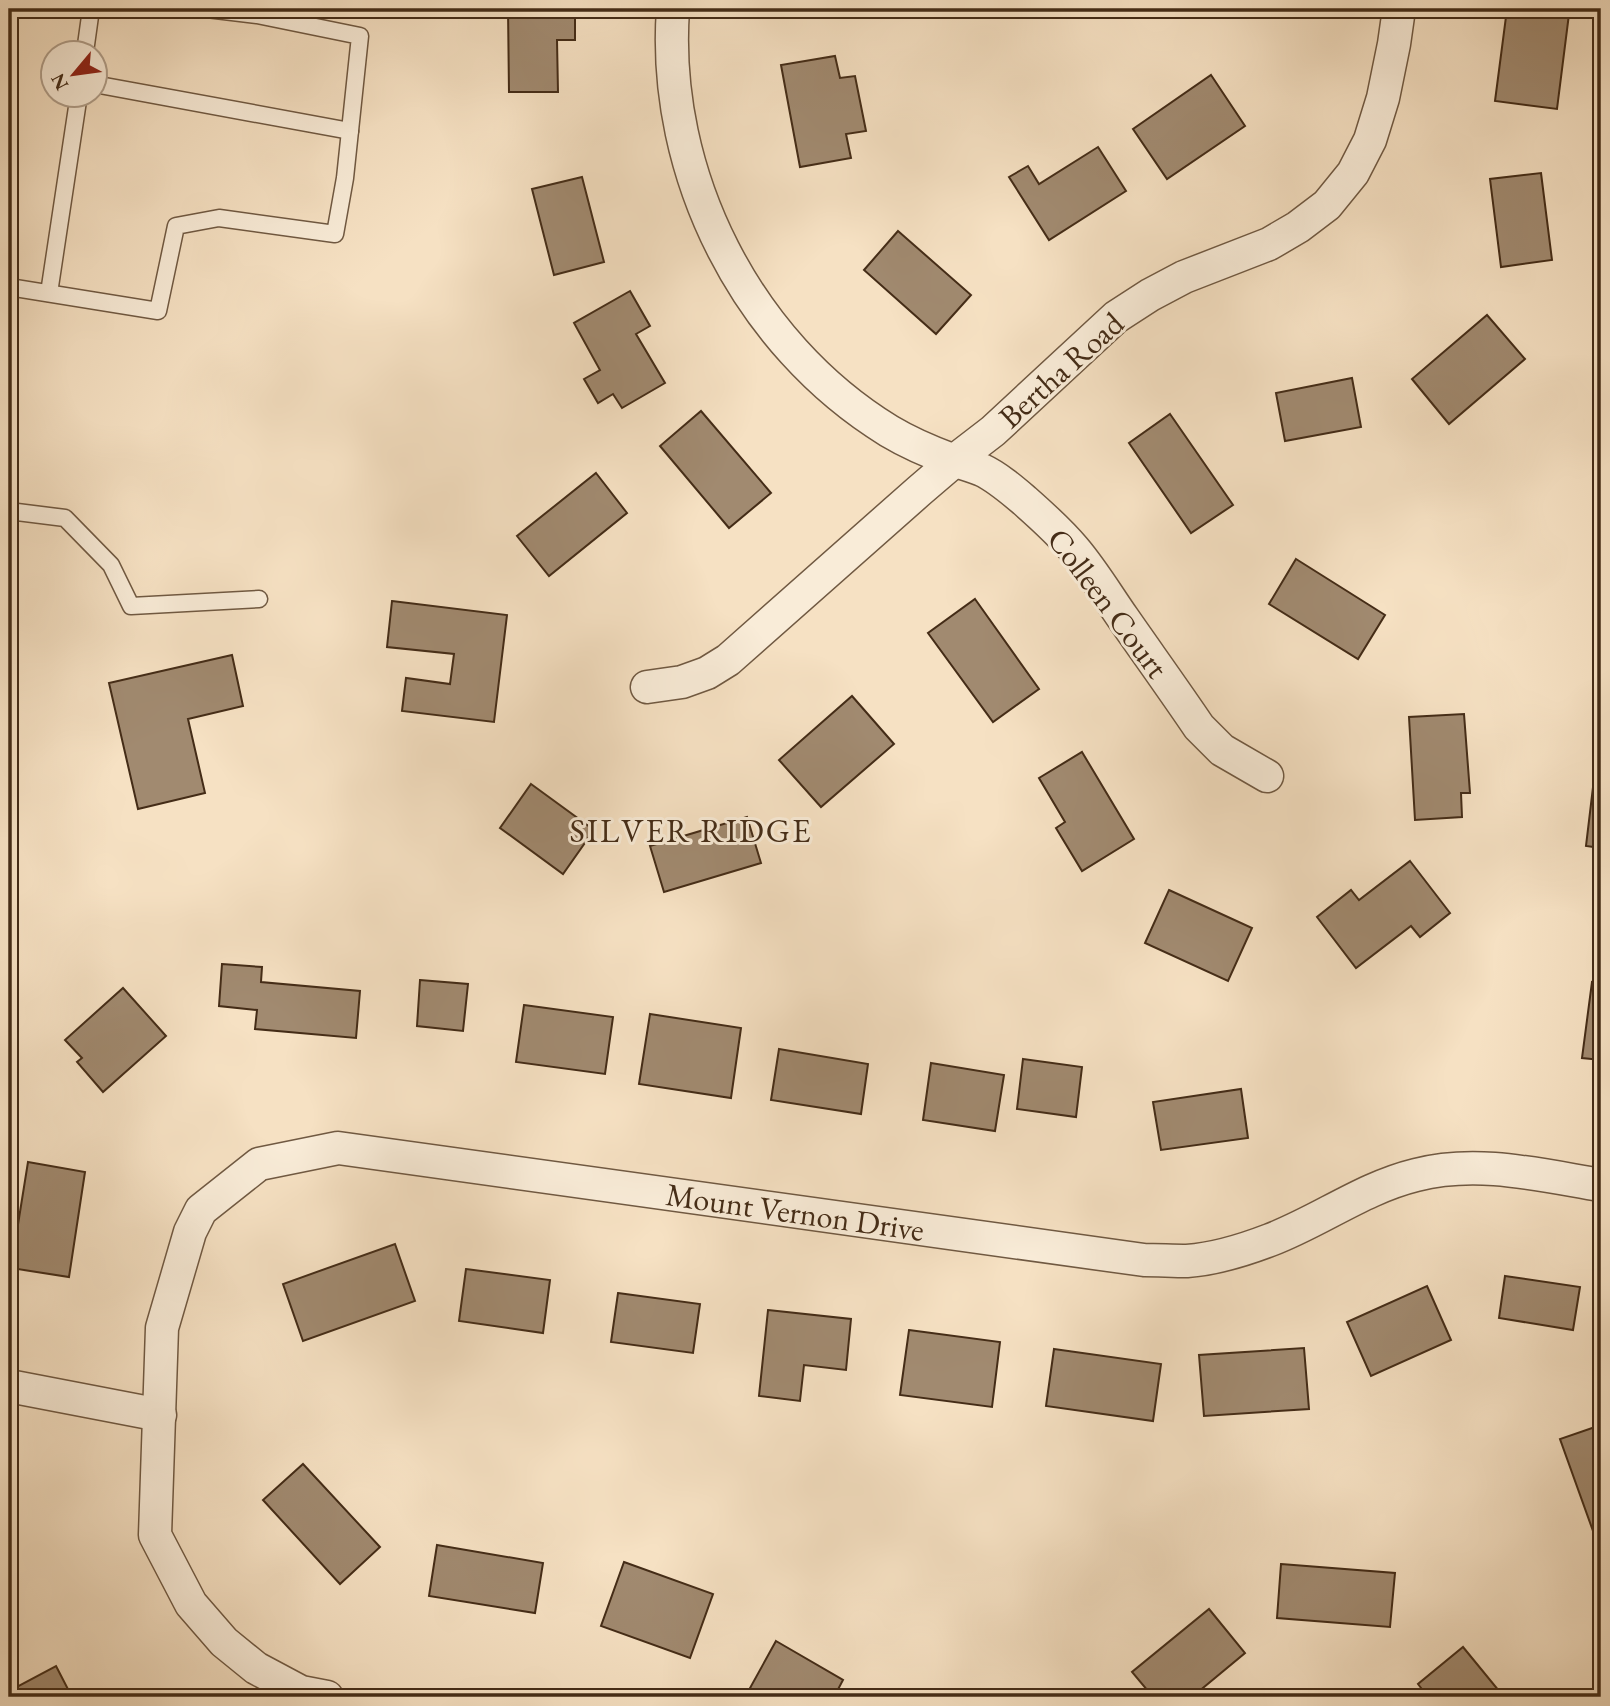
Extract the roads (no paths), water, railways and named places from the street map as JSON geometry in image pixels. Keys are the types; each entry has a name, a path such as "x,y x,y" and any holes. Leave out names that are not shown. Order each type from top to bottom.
{"street":[{"name":"Colleen Court","path":"673,9 671,36 677,114 696,184 709,220 740,281 762,313 815,375 844,399 890,432 919,447 983,470 1051,524 1076,551 1199,727 1222,750 1267,776"},
{"name":"Bertha Road","path":"647,687 682,682 707,673 728,660 954,461 993,431 1116,317 1184,277 1269,244 1327,205 1353,173 1370,140 1383,98 1399,9"},
{"name":"Mount Vernon Drive","path":"327,1697 301,1692 256,1668 224,1642 191,1604 156,1535 162,1328 190,1232 201,1209 259,1164 338,1148 1144,1260 1189,1261 1230,1253 1271,1240 1374,1189 1417,1175 1455,1169 1492,1168 1601,1185"},
{"path":"9,1386 160,1415"}],"lane":[{"path":"87,38 91,9"},
{"path":"9,287 158,311 176,226 219,218 335,233 345,178 360,36 257,15 207,9"},
{"path":"108,87 350,131"},
{"path":"49,293 77,108"},
{"path":"9,511 65,518 111,565 131,607 259,599"}],"district":[{"name":"SILVER RIDGE","path":"691,830"}]}
